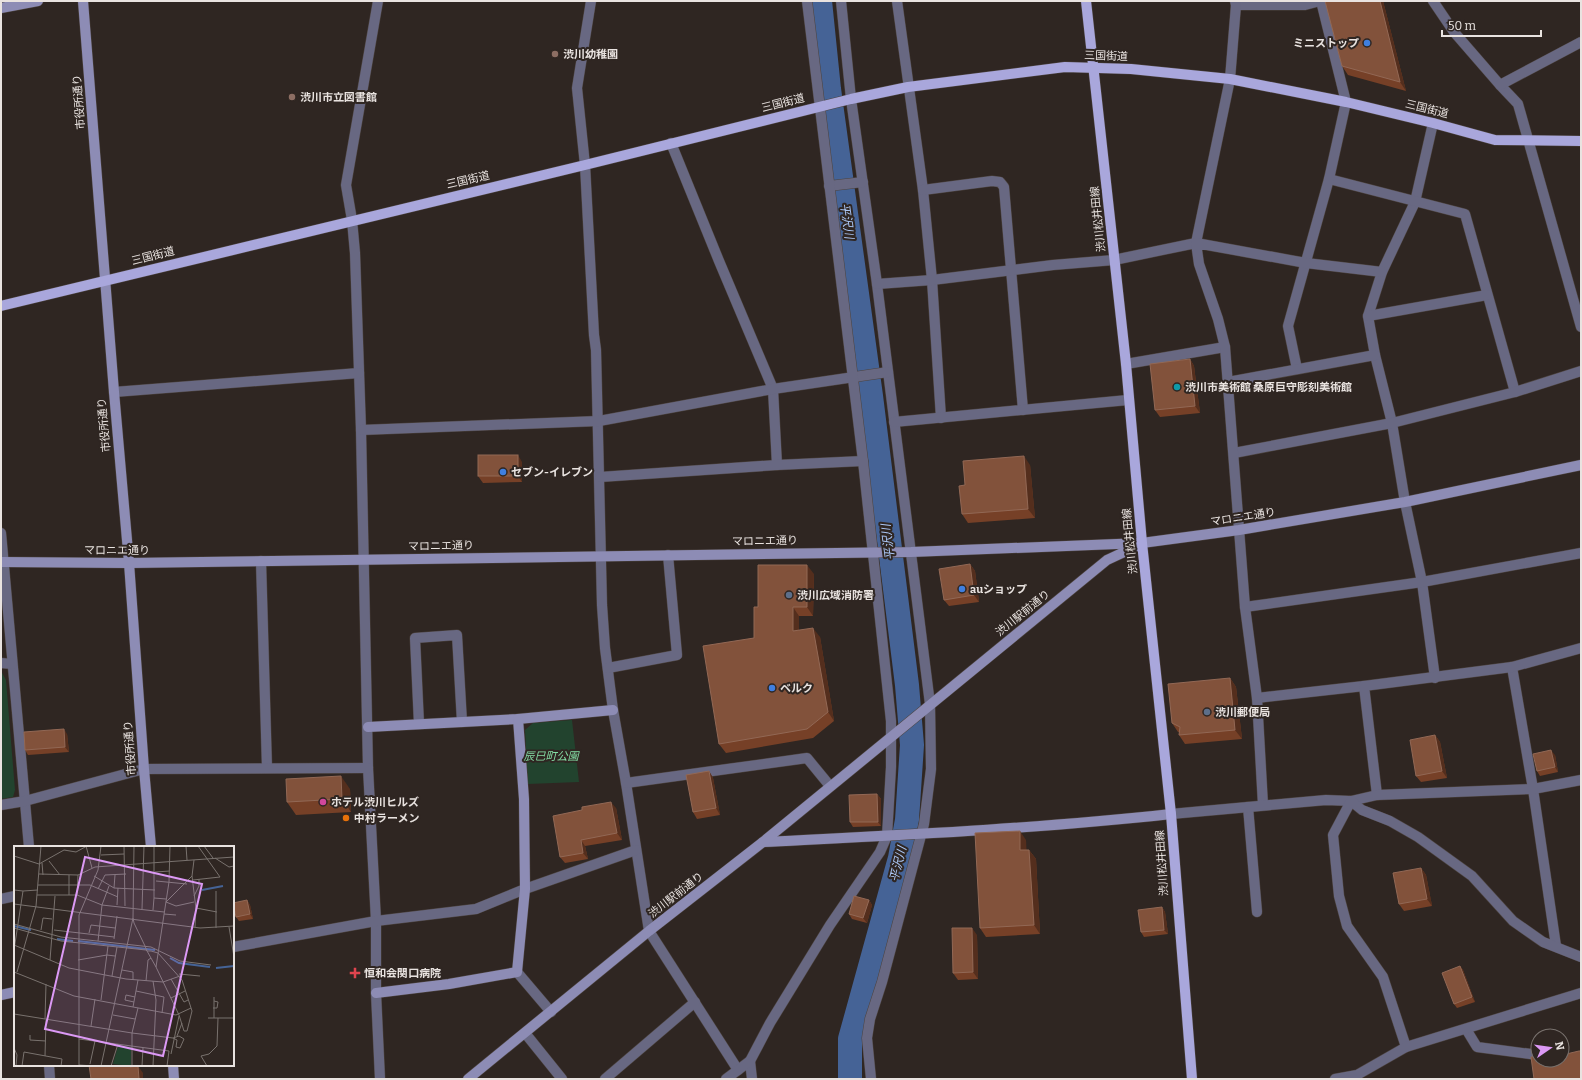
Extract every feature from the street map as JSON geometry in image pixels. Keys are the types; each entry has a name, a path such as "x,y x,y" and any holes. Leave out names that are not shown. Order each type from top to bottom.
{"main road":[{"name":"渋川松井田線","path":"1086,1 1126,364 1128,400 1142,543 1171,814 1192,1079"},
{"name":"三国街道","path":"1,306 847,100 908,87 1065,67 1093,66 1230,79 1346,102 1433,123 1494,140 1581,141"}],"street":[{"path":"1,8 38,1"},
{"name":"市役所通り","path":"84,1 151,846"},
{"path":"378,1 346,185 352,220 359,373 368,768 376,922 376,993 380,1079"},
{"path":"591,1 577,88 585,165 596,350 599,421 600,556 602,604 613,710 649,931 738,1070"},
{"path":"726,1079 750,1061 770,1023 830,925 880,852 889,836 891,767 895,733 891,721 877,552 863,461 855,377 807,1"},
{"path":"841,1 847,100 862,182 877,284 883,373 894,422 927,706 931,769 920,834 882,982 870,1019 867,1038 871,1079"},
{"path":"897,1 923,190 932,280 941,418"},
{"path":"1263,805 1257,698 1245,607 1225,347 1218,319 1199,264 1196,243 1230,79 1235,3 1305,5 1320,1 1346,102 1329,179 1288,326 1297,369"},
{"path":"1433,1 1454,32 1500,86 1518,104 1581,327"},
{"path":"1500,86 1581,42"},
{"path":"1433,123 1415,202 1382,272 1368,316 1375,355 1392,423 1405,502 1422,582 1435,678"},
{"path":"671,143 719,262 773,389 777,465"},
{"path":"1329,179 1465,214 1515,392"},
{"path":"923,190 992,181 1000,182 1004,187 1023,410"},
{"path":"830,186 862,182"},
{"path":"877,284 932,280 1012,270 1114,260 1196,243 1306,263 1382,272"},
{"path":"1368,316 1487,295"},
{"path":"1126,364 1225,347"},
{"path":"1228,382 1375,355"},
{"path":"1234,453 1392,423 1515,392 1581,371"},
{"path":"114,392 359,373"},
{"path":"361,430 599,421 773,389 883,373"},
{"path":"894,422 1128,400"},
{"path":"600,477 777,465 863,461"},
{"name":"マロニエ通り","path":"2,562 129,563 908,552 1142,543 1240,530 1405,502 1581,465"},
{"path":"1,533 2,562 29,846"},
{"name":"渋川駅前通り","path":"468,1079 649,931 763,842 927,706 1107,560 1142,543"},
{"path":"1245,607 1422,582 1581,553"},
{"path":"608,668 677,655 668,555"},
{"path":"261,561 267,768"},
{"path":"419,724 415,638 457,635 462,722"},
{"path":"1257,698 1435,678 1512,667 1581,648"},
{"path":"1,663 12,664"},
{"path":"1512,667 1533,789 1556,946"},
{"path":"1364,686 1378,795"},
{"path":"368,727 518,719 613,710"},
{"path":"518,719 524,799 525,889 517,972 551,1012"},
{"path":"626,783 807,758 830,786"},
{"path":"1,806 144,769 368,768"},
{"path":"763,842 1084,824 1263,805 1326,800 1351,801 1378,795 1533,789 1581,780"},
{"path":"1351,801 1362,810 1390,821 1418,837 1472,876 1513,921 1543,942 1581,957"},
{"path":"1351,801 1333,835 1339,896 1347,926 1383,977 1406,1047"},
{"path":"1248,807 1257,912"},
{"path":"234,947 376,922 476,909 525,889 636,850"},
{"path":"1,899 14,896"},
{"path":"376,993 449,984 517,972"},
{"path":"1,995 14,992"},
{"path":"1335,1079 1357,1075 1361,1076 1406,1047 1581,993"},
{"path":"605,1079 695,1002"},
{"path":"1466,1029 1477,1047 1530,1054"},
{"path":"526,1033 562,1079"},
{"path":"750,1061 752,1079"},
{"path":"49,1066 50,1079"},
{"path":"173,1066 174,1079"}],"green space":[{"path":"1,671 6,680 15,790 13,797 1,799"},
{"name":"辰巳町公園","path":"572,720 579,782 528,784 525,730 533,723"}],"building":[{"name":"ミニストップ","path":"1325,1 1380,1 1400,82 1342,66"},
{"name":"渋川市美術館 桑原巨守彫刻美術館","path":"1190,359 1195,406 1155,410 1150,364"},
{"path":"478,455 518,455 518,476 478,476"},
{"path":"1024,456 1028,509 962,514 959,486 965,485 963,461"},
{"name":"auショップ","path":"970,564 974,595 944,600 939,569"},
{"name":"ベルク","path":"758,565 807,565 807,607 793,607 793,631 813,628 828,712 807,729 719,744 703,646 754,638 754,607 758,607"},
{"name":"渋川郵便局","path":"1230,678 1235,730 1179,735 1180,727 1172,723 1168,684"},
{"path":"64,729 65,747 25,750 24,732"},
{"path":"1435,735 1442,771 1416,776 1410,740"},
{"path":"1551,750 1555,767 1537,771 1533,754"},
{"path":"709,771 716,808 693,812 686,775"},
{"path":"341,776 342,799 287,802 286,779"},
{"path":"877,794 878,822 850,822 849,795"},
{"path":"611,802 617,833 581,840 583,853 560,857 553,816 582,810 582,807"},
{"path":"1020,831 1020,850 1029,850 1034,925 980,928 975,833"},
{"path":"1421,868 1427,899 1399,904 1393,873"},
{"path":"854,896 869,900 863,918 849,914"},
{"path":"247,900 250,914 236,917 234,903"},
{"path":"1162,907 1164,930 1141,932 1138,910"},
{"path":"952,928 972,928 973,972 953,973"},
{"path":"1460,966 1472,997 1454,1004 1442,973"},
{"path":"1581,1051 1581,1079 1534,1079 1532,1068 1570,1068 1570,1053"},
{"path":"89,1066 138,1066 139,1079 91,1079"}],"waterway":[{"name":"平沢川","path":"820,1 829,89 871,396 907,685 912,745 907,820 900,858 850,1039 850,1079"}],"place":[{"name":"ミニストップ","path":"1367,43"},
{"name":"渋川幼稚園","path":"555,54"},
{"name":"渋川市立図書館","path":"292,97"},
{"name":"渋川市美術館 桑原巨守彫刻美術館","path":"1177,387"},
{"name":"セブン-イレブン","path":"503,472"},
{"name":"auショップ","path":"962,589"},
{"name":"渋川広域消防署","path":"789,595"},
{"name":"ベルク","path":"772,688"},
{"name":"渋川郵便局","path":"1207,712"},
{"name":"ホテル渋川ヒルズ","path":"323,802"},
{"name":"中村ラーメン","path":"346,818"},
{"name":"恒和会関口病院","path":"355,973"}]}
